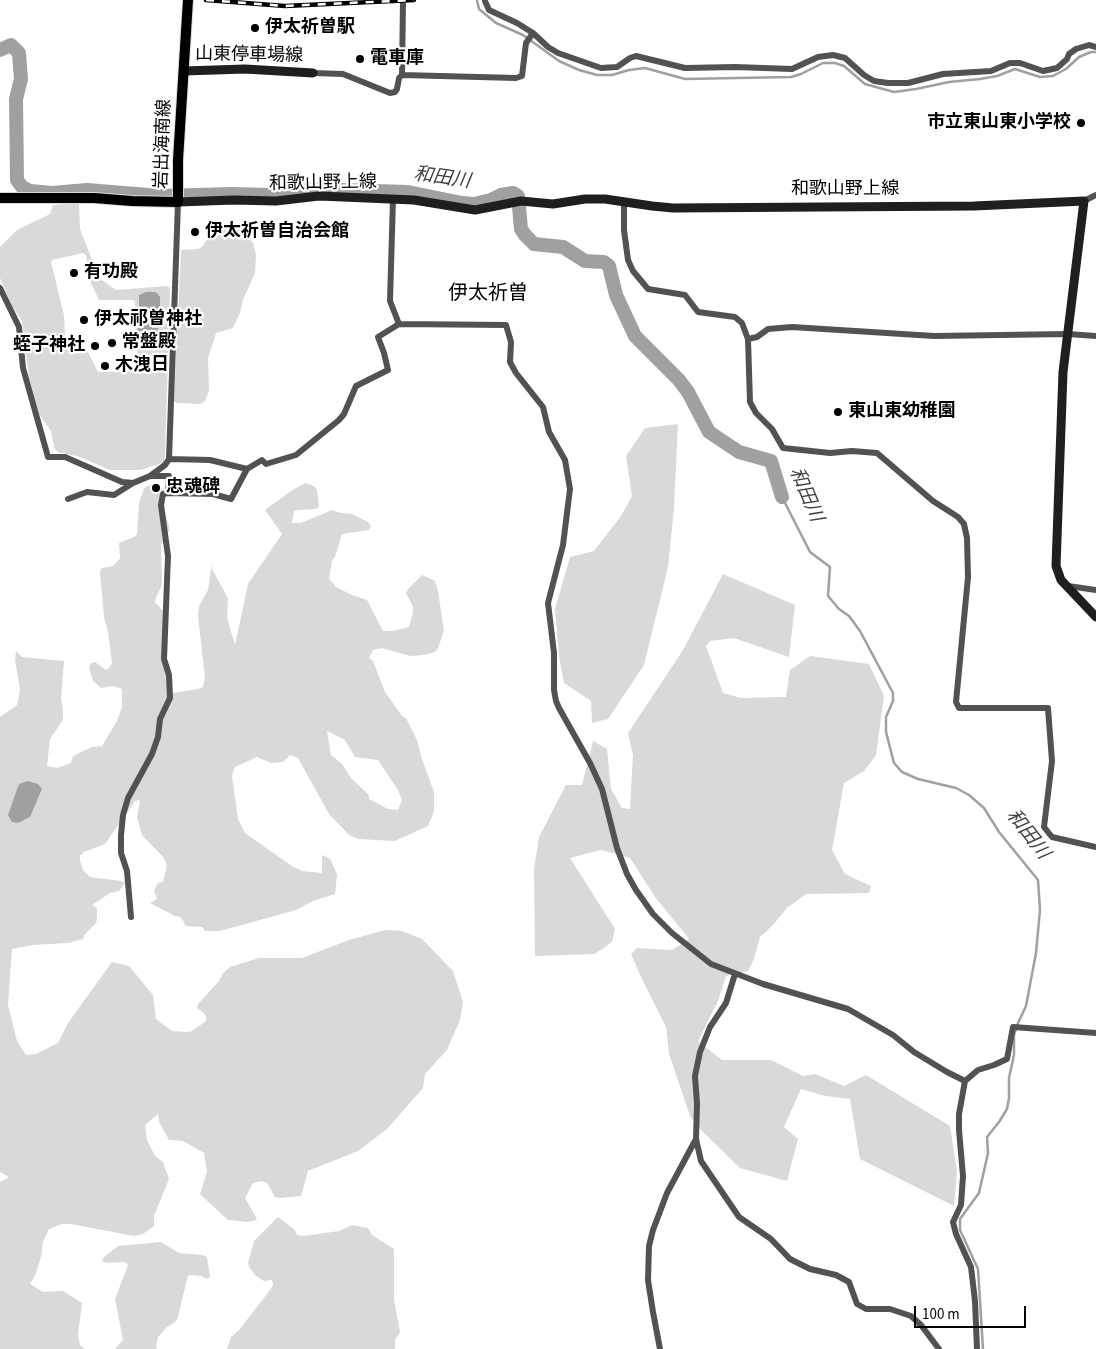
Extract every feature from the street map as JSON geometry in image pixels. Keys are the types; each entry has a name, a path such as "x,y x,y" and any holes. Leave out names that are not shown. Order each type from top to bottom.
{"main road":[{"name":"岩出海南線","path":"0,198 94,198 132,202 178,197 188,0"},
{"name":"山東停車場線","path":"184,71 245,69 313,73"},
{"name":"和歌山野上線","path":"178,197 276,201 319,196 422,201 475,210 519,201 553,204 570,200 605,199 682,208 974,206 1084,201"},
{"path":"1084,201 1063,372 1056,566 1061,580 1096,617"}],"street":[{"path":"313,73 343,74 390,92 395,92 399,78 402,75 403,0"},
{"path":"485,2 489,10 517,23 558,53 601,68 617,67 636,56 685,68 792,69 818,57 833,55 846,58 864,76 874,81 888,84 908,83 943,74 991,71 1020,62 1043,72 1057,68 1076,49 1089,45 1096,47"},
{"path":"402,75 516,78 522,76 526,43 533,33"},
{"path":"1084,201 1096,195"},
{"path":"68,499 87,492 114,495 133,483 150,476 165,465 169,459 178,197"},
{"path":"393,200 390,301 399,324"},
{"path":"624,202 624,230 628,260 633,271 644,286 648,289 685,295 698,312 736,317 742,323 748,339 750,402 756,413 772,429 783,448 830,453 852,451 876,454 933,501 958,517 964,524 967,538 968,577 956,702 959,708 1048,708 1052,761 1044,827 1052,837 1096,847"},
{"path":"0,288 19,326 23,368 48,457 64,457 122,482 133,483"},
{"path":"131,917 127,870 121,854 123,815 128,798 152,754 158,737 160,719 170,698 169,674 164,659 168,556 161,505 163,494 213,494 231,499 247,468 262,460 266,464 296,455 339,420 344,414 356,386 388,370 378,337 399,324 506,326 511,342 510,362 516,373 543,408 549,432 565,460 570,489 563,545 548,603 554,653 554,690 556,701 602,788 617,848 627,874 636,890 653,914 672,933 711,964 764,984 848,1009 893,1035 914,1052 966,1081"},
{"path":"748,339 757,337 768,329 792,327 934,336 1068,334 1096,336"},
{"path":"169,459 210,460 247,468"},
{"path":"150,476 169,476 168,493"},
{"path":"1068,586 1096,590"},
{"path":"735,974 726,1002 710,1027 700,1052 695,1076 697,1104 696,1139 701,1161 739,1217 771,1239 790,1259 810,1269 836,1275 849,1282 857,1304 866,1309 890,1310 911,1316 921,1325 939,1349"},
{"path":"977,1349 971,1267 956,1234 953,1222 961,1205 963,1176 959,1114 966,1081 978,1070 1007,1059 1013,1028 1096,1033"},
{"path":"660,1349 652,1312 648,1280 649,1246 652,1230 667,1193 696,1139"}],"shaded area":[{"path":"79,203 80,229 99,278 116,290 167,286 170,288 165,457 163,463 140,470 110,470 80,457 58,452 54,448 51,431 39,414 29,377 22,321 12,306 0,278 0,247 17,230 50,214 53,205","holes":["83,253 86,255 90,281 99,300 133,300 135,302 138,368 135,371 98,372 88,352 65,336 64,315 51,262 52,260"]},
{"path":"234,225 242,227 253,243 256,255 255,273 233,328 216,333 208,358 209,391 205,401 200,404 177,403 174,401 181,250 198,249 203,246 213,227"},
{"path":"146,292 156,292 160,297 160,311 152,311 152,328 158,328 156,345 154,347 144,345 137,333 138,326 144,324 144,313 139,306 139,295"},
{"path":"678,424 674,509 668,567 644,665 608,719 592,723 591,701 564,683 559,656 555,609 570,557 594,551 621,516 632,496 626,456 645,428"},
{"path":"154,483 162,488 164,508 169,526 169,531 161,545 162,585 155,602 163,611 168,673 172,693 203,687 205,678 198,616 199,606 208,590 212,564 212,569 228,598 227,618 235,645 248,584 282,534 265,510 305,483 314,486 317,490 319,507 294,511 292,523 301,523 332,510 352,514 368,522 371,526 369,530 342,534 332,561 329,579 336,587 367,600 383,631 393,631 409,627 413,607 406,593 408,589 422,575 435,581 444,631 435,652 410,656 382,648 373,650 369,658 373,661 385,692 402,716 406,718 417,740 434,792 434,811 428,826 395,841 358,839 349,835 329,814 298,758 290,755 283,762 271,763 257,757 235,767 232,776 238,819 245,833 302,871 322,873 322,855 327,857 331,860 337,875 335,894 313,901 296,910 220,931 205,931 202,927 185,926 180,917 150,903 157,899 154,891 158,883 163,882 167,866 164,858 142,835 137,818 140,800 135,801 105,844 84,852 80,856 83,870 90,877 125,883 119,891 110,893 92,905 97,908 96,923 85,934 83,939 68,943 33,945 12,949 8,1005 17,1041 26,1055 36,1054 56,1044 68,1023 112,962 129,966 153,995 156,1019 172,1031 187,1032 192,1031 206,1021 204,1013 197,1008 198,1004 230,967 259,958 302,958 349,940 385,930 402,931 422,939 453,971 463,1002 460,1020 447,1050 425,1074 423,1088 387,1129 358,1151 308,1171 301,1196 275,1197 267,1183 262,1181 253,1183 245,1198 257,1219 253,1221 228,1220 200,1194 207,1172 204,1153 183,1141 169,1140 159,1122 158,1114 145,1125 147,1140 155,1156 163,1162 169,1179 154,1216 154,1226 143,1234 134,1236 62,1224 49,1229 43,1242 41,1257 35,1276 30,1284 43,1292 63,1291 82,1303 78,1335 80,1345 85,1349 0,1349 0,1182 9,1177 0,1172 0,717 17,705 20,690 15,660 16,651 22,657 64,661 61,699 63,720 50,739 47,766 57,768 71,763 75,755 92,747 102,746 117,721 122,707 122,689 113,686 101,688 93,681 89,668 91,663 95,662 106,670 112,663 104,617 100,572 102,568 113,566 120,558 119,543 137,534 139,503 144,488","holes":["327,731 345,740 355,757 378,760 398,790 402,800 398,810 388,809 369,799 369,795 351,778 342,764 331,755","19,784 42,789 36,802 8,815"]},
{"path":"723,574 795,605 789,657 734,638 710,641 706,646 723,693 741,698 786,697 790,670 810,656 869,664 884,696 876,755 864,771 844,783 832,850 845,874 871,886 869,893 806,894 787,908 760,937 754,959 748,971 726,976 718,1001 698,1041 722,1060 771,1060 803,1076 815,1074 844,1086 866,1075 950,1126 957,1172 954,1206 860,1159 850,1099 825,1096 801,1089 784,1127 798,1139 787,1181 740,1168 703,1132 690,1116 669,1054 666,1027 631,954 637,948 672,950 689,939 655,897 630,858 601,850 570,858 615,929 612,942 595,954 535,956 534,869 539,837 566,785 582,785 593,741 607,749 611,789 622,808 630,809 633,755 628,733 683,650"},
{"path":"28,781 38,784 42,789 30,817 18,823 12,822 8,815 17,789 19,784"},
{"path":"278,1217 295,1230 297,1235 304,1236 339,1231 352,1225 368,1228 372,1235 394,1249 394,1300 400,1332 395,1340 395,1349 227,1349 231,1337 239,1330 273,1285 272,1280 264,1281 256,1276 248,1263 254,1241"},
{"path":"161,1242 179,1253 207,1257 210,1277 206,1279 202,1276 189,1275 178,1317 158,1337 157,1349 115,1349 123,1340 115,1299 128,1265 125,1262 107,1263 102,1261 104,1257 118,1246"}],"waterway":[{"path":"477,0 479,9 496,23 523,35 559,61 579,70 597,75 612,75 645,68 685,79 791,77 823,63 835,63 844,66 865,84 894,92 997,76 1015,69 1040,77 1053,76 1066,69 1079,57 1096,52"},
{"name":"和田川","path":"0,50 11,45 19,53 21,79 16,99 17,180 22,187 30,191 52,193 87,190 161,196 270,195 308,189 408,192 474,204 513,193 518,196 521,229 534,244 563,247 585,261 604,262 609,266 616,295 635,336 679,380 688,392 709,432 739,452 771,461 782,497"},
{"name":"和田川","path":"782,497 810,552 830,567 828,596 839,609 849,616 860,631 893,693 893,701 886,717 886,732 894,763 902,772 918,779 956,788 969,795 984,808 999,832 1038,880 1040,910 1036,953 1026,1006 1014,1035 1014,1055 1009,1078 1007,1109 987,1137 988,1153 979,1193 960,1219 960,1230 978,1269 983,1349"}],"railway":[{"path":"206,0 285,6 414,0"}],"place":[{"name":"伊太祈曽駅","path":"255,28"},
{"name":"電車庫","path":"360,59"},
{"name":"市立東山東小学校","path":"1081,123"},
{"name":"伊太祈曽自治会館","path":"195,232"},
{"name":"有功殿","path":"74,273"},
{"name":"伊太祁曽神社","path":"84,320"},
{"name":"常盤殿","path":"112,343"},
{"name":"蛭子神社","path":"95,346"},
{"name":"木洩日","path":"105,366"},
{"name":"東山東幼稚園","path":"838,412"},
{"name":"忠魂碑","path":"156,488"}],"district":[{"name":"伊太祈曽","path":"488,295"}]}
